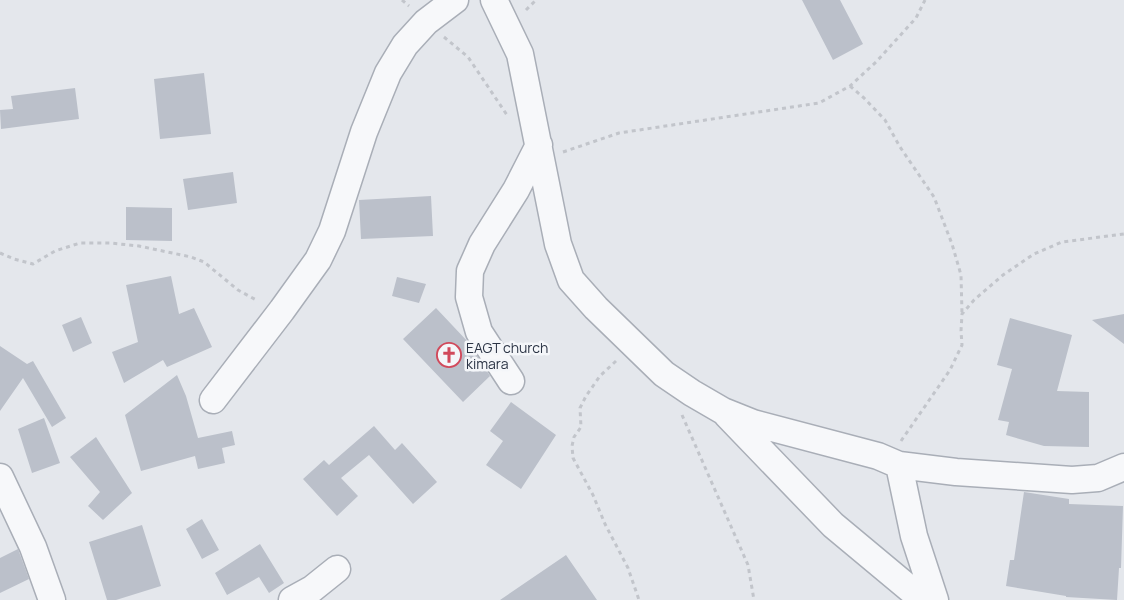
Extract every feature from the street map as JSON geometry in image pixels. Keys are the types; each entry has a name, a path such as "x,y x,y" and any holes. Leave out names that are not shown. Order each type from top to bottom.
{"street":[{"path":"212,400 318,260 332,231 364,132 388,73 405,45 426,22 455,0"},
{"path":"494,0 520,54 558,244 571,280 664,374 692,394 723,411 753,423 878,456 893,462 956,472 1072,480 1098,478 1124,467"},
{"path":"510,381 479,332 470,297 470,271 482,244 540,152"},
{"path":"723,411 833,525 923,600"},
{"path":"893,462 935,600"},
{"path":"0,477 33,547 52,600"},
{"path":"292,600 312,589 337,569"}],"path":[{"path":"540,152 619,133 819,103 850,86 876,62 916,18 925,0"},
{"path":"426,22 468,57 508,116"},
{"path":"850,86 885,120 900,147 934,197 952,244 961,275 962,345 950,370 893,462"},
{"path":"962,314 974,300 1003,275 1034,254 1062,242 1124,234"},
{"path":"0,253 33,264 54,250 80,243 110,243 139,246 191,257 204,262 238,290 253,299 282,310"},
{"path":"632,343 624,355 600,376 586,396 580,408 581,427 574,437 572,446 573,458 593,494 605,524 628,568 639,600"},
{"path":"680,411 748,565 754,600"}],"building":[{"path":"802,0 840,0 863,44 833,60"},
{"path":"204,73 211,134 160,139 154,79"},
{"path":"75,88 79,119 1,129 0,110 13,109 11,96"},
{"path":"233,172 237,203 188,210 183,179"},
{"path":"431,196 433,236 361,239 359,200"},
{"path":"126,207 172,208 172,241 126,240"},
{"path":"171,276 179,314 194,308 212,347 167,367 163,360 124,383 112,352 138,342 126,285"},
{"path":"397,277 426,284 419,303 392,296"},
{"name":"EAGT church kimara","path":"436,308 469,343 490,376 463,402 403,339"},
{"path":"1124,314 1124,344 1092,320"},
{"path":"81,317 92,343 73,352 62,325"},
{"path":"1010,318 1072,335 1057,391 1089,392 1089,447 1044,446 1006,435 1009,422 998,420 1012,369 997,365"},
{"path":"0,346 27,364 33,361 66,418 52,427 23,378 0,411"},
{"path":"177,375 186,396 198,438 232,431 235,445 222,448 225,463 198,469 195,456 141,471 125,415"},
{"path":"511,402 556,435 521,489 486,465 503,441 490,431"},
{"path":"44,418 60,463 32,473 18,429"},
{"path":"374,426 395,450 402,443 437,482 413,504 369,455 341,478 358,496 337,516 303,479 324,460 329,465"},
{"path":"96,437 132,493 103,520 88,506 100,492 70,457"},
{"path":"1024,492 1069,499 1069,504 1123,506 1121,568 1119,568 1117,600 1066,597 1006,586 1010,560 1014,560"},
{"path":"202,519 219,550 202,559 186,529"},
{"path":"142,525 161,586 116,600 107,600 89,542"},
{"path":"260,544 284,583 269,593 259,577 227,595 215,573"},
{"path":"18,549 29,579 0,593 0,558"},
{"path":"566,555 597,600 500,600"}],"place":[{"name":"EAGT church kimara","path":"449,355"}]}
